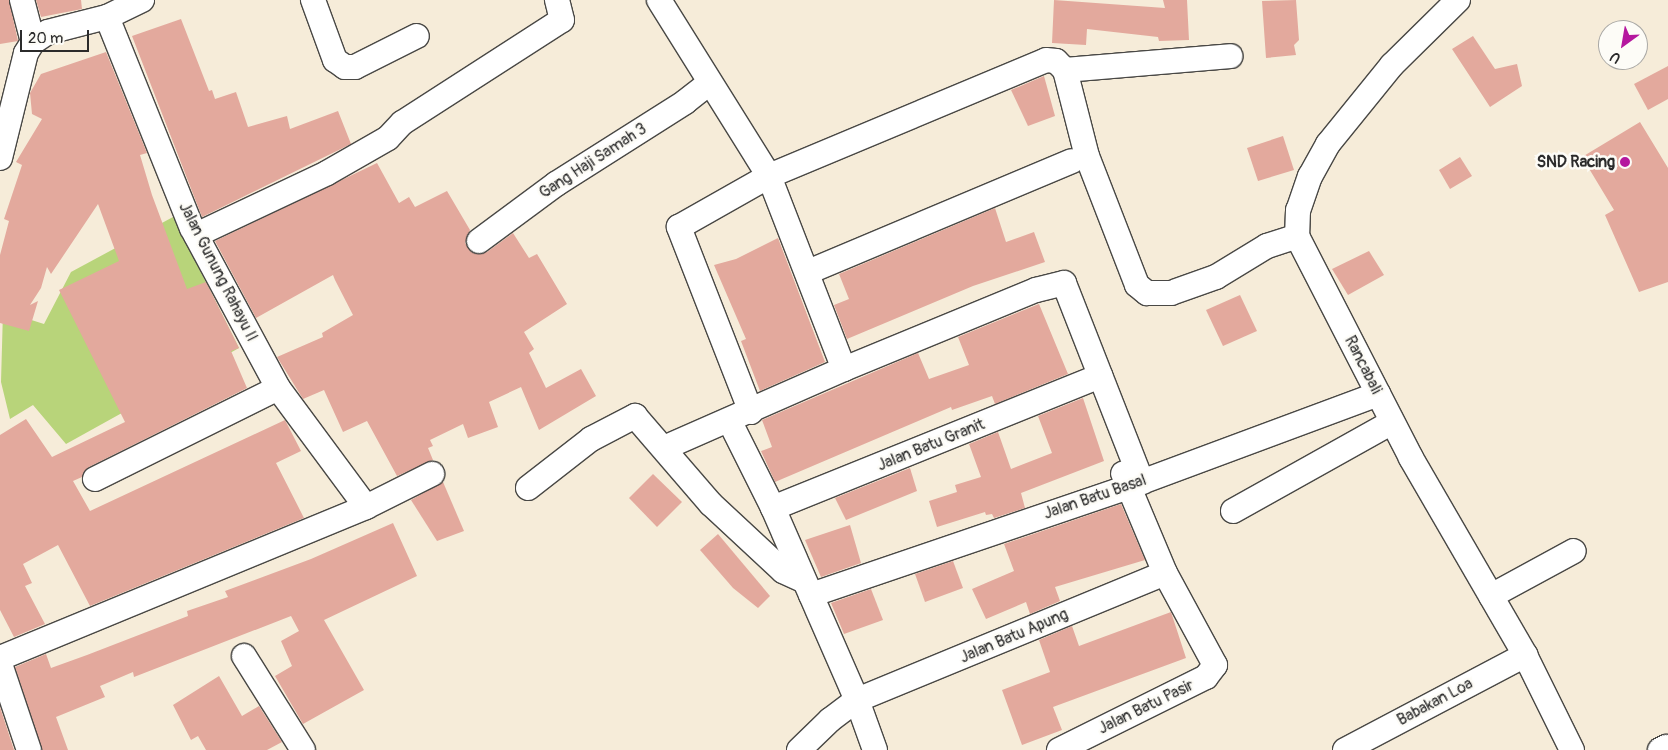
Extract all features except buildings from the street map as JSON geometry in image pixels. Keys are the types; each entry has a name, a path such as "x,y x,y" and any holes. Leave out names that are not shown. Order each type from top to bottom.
{"street":[{"path":"22,0 34,42"},
{"path":"0,158 11,73 34,42 48,32 107,17 142,0"},
{"path":"313,0 335,60 345,67 355,67 417,36"},
{"path":"196,235 327,173 388,138 402,123 562,20 557,0"},
{"path":"659,0 709,83 769,176 808,272 844,370"},
{"name":"Rancabali","path":"1458,0 1392,65 1328,144 1310,176 1298,210 1297,236 1392,422 1525,655 1572,750"},
{"name":"Jalan Gunung Rahayu II","path":"107,17 196,235 278,388 366,507"},
{"path":"1065,70 1230,56"},
{"path":"875,750 860,700 773,508 678,232 682,224 769,176 1046,60 1056,61 1065,70 1087,156 1137,285 1147,293 1171,293 1216,277 1267,246 1297,236"},
{"name":"Gang Haji Samah 3","path":"479,241 556,184 685,102 709,83"},
{"path":"808,272 1072,162"},
{"path":"664,448 741,417 844,370 1036,290 1051,287 1094,378 1135,484 1165,573"},
{"name":"Jalan Batu Granit","path":"773,508 1094,378"},
{"path":"95,479 278,388"},
{"name":"Jalan Batu Basal","path":"808,588 1135,484 1378,394"},
{"path":"528,488 592,439 635,416 718,510 783,571 808,588"},
{"path":"1233,511 1392,422"},
{"path":"0,658 366,507 432,474"},
{"path":"1491,596 1574,551"},
{"name":"Jalan Batu Pasir","path":"1059,750 1206,677 1216,665 1165,573"},
{"name":"Jalan Batu Apung","path":"799,750 830,720 860,700 1165,573"},
{"name":"Babakan Loa","path":"1345,750 1525,655"},
{"path":"244,656 303,750"},
{"path":"0,664 29,750"}],"green space":[{"path":"173,217 239,348 66,444 33,405 10,419 1,382 3,311 44,324 71,272"}],"place":[{"name":"SND Racing","path":"1625,162"}]}
